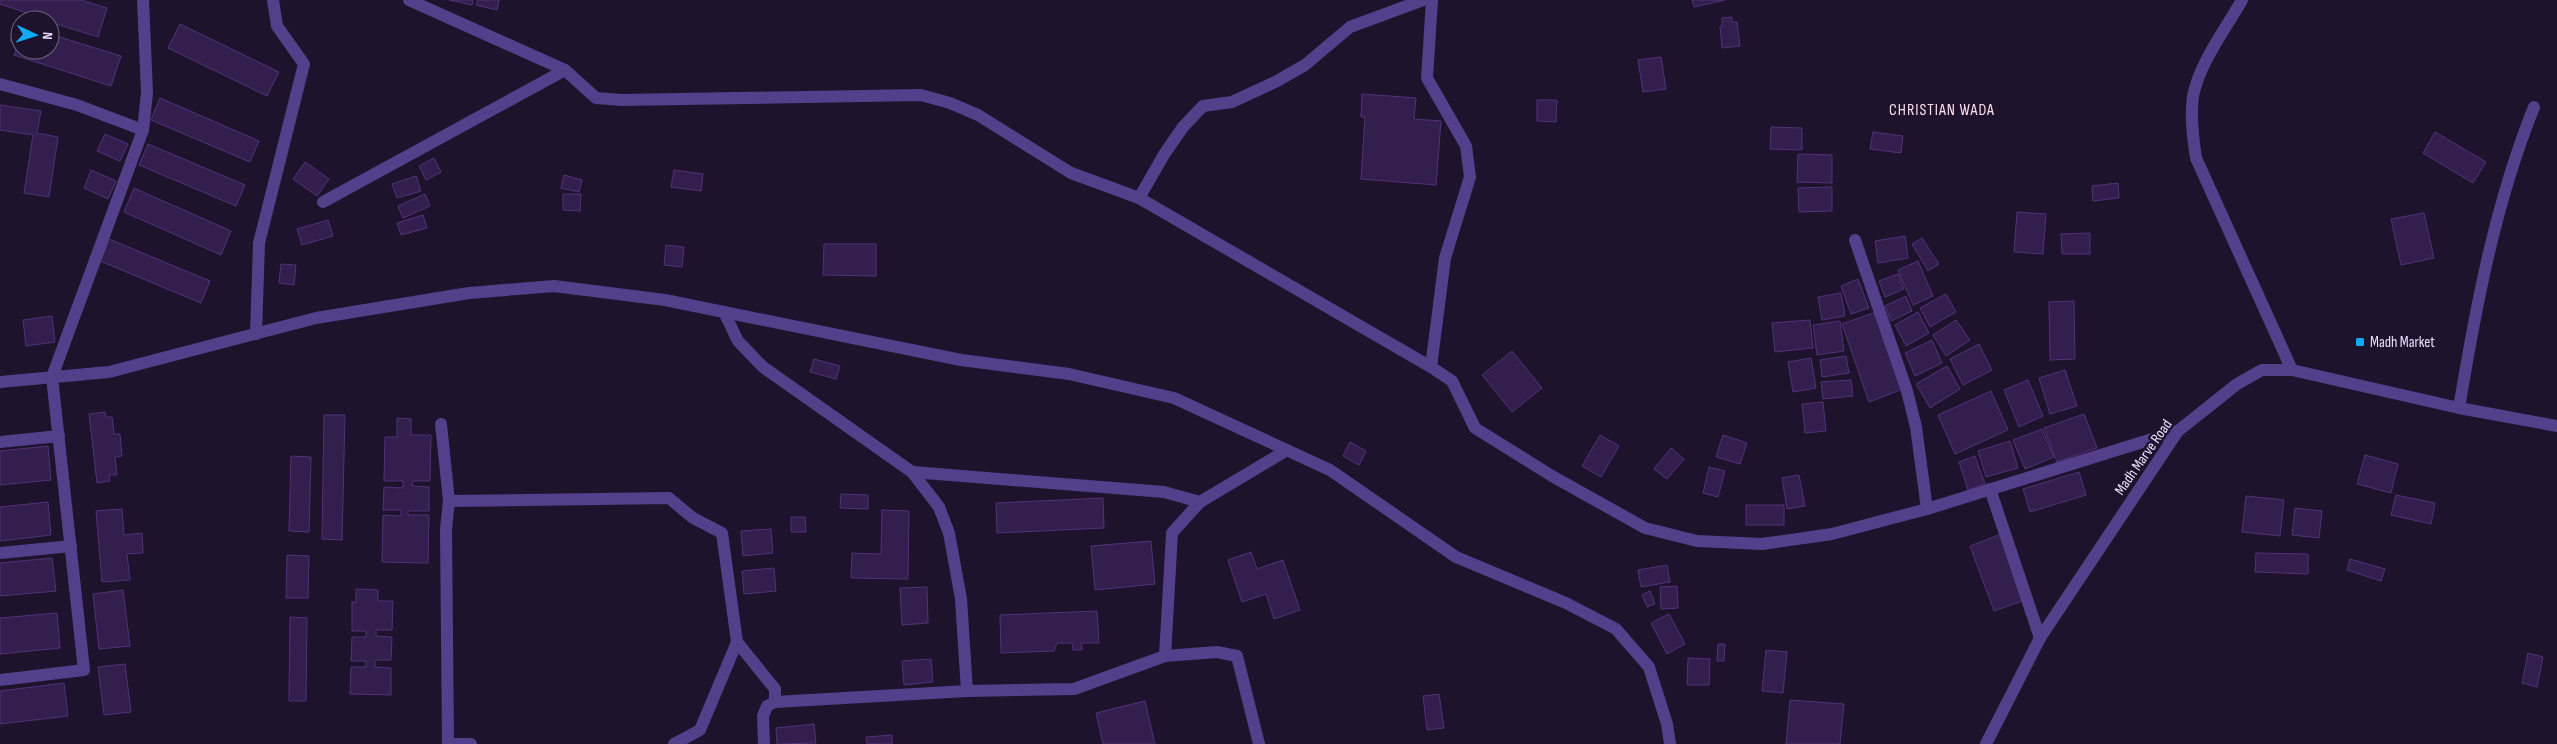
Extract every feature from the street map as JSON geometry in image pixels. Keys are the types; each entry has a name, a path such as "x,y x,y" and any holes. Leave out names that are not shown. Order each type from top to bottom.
{"street":[{"path":"0,680 84,670 52,377 143,130 147,94 143,0"},
{"path":"256,334 259,243 304,64 277,26 273,0"},
{"path":"409,0 566,70 596,98 622,100 921,95 978,115 1071,173 1139,198 1431,367 1452,382 1475,428 1552,476 1645,528 1697,541 1762,544 1832,534 1927,509 2178,431"},
{"path":"1139,198 1165,153 1183,127 1203,106 1232,102 1278,81 1315,57 1350,27 1423,0"},
{"path":"1431,367 1445,258 1470,177 1466,146 1427,78 1432,0"},
{"path":"2242,0 2199,75 2193,98 2192,129 2196,158 2292,370"},
{"path":"323,202 566,70"},
{"path":"0,84 77,105 143,130"},
{"path":"2459,408 2498,210 2514,158 2534,107"},
{"path":"1855,240 1907,392 1916,427 1927,509"},
{"path":"0,382 109,372 316,318 460,295 554,286 665,300 961,360 1069,374 1174,398 1330,470 1456,557 1566,603 1616,630 1648,667 1667,724 1670,744"},
{"path":"724,312 738,341 763,367 912,472 939,508 949,533 962,599 967,691"},
{"name":"Madh Marve Road","path":"1986,744 2040,638 2178,431 2236,384 2262,370 2292,370 2459,408 2557,426"},
{"path":"441,424 449,501 446,529 448,744 471,744"},
{"path":"0,442 59,436"},
{"path":"1166,656 1172,533 1200,502 1287,450"},
{"path":"912,472 1164,492 1200,502"},
{"path":"1990,489 2040,638"},
{"path":"449,501 669,498 693,518 722,533 737,642 700,730 674,744"},
{"path":"0,553 71,546"},
{"path":"737,642 775,689 775,702"},
{"path":"764,744 764,716 767,706 775,702 967,691 1074,689 1166,656 1217,652 1237,656 1259,744"}],"building":[{"path":"0,0 81,0 107,8 98,37 60,25 60,10 18,10 0,4"},
{"path":"449,0 473,0 472,5"},
{"path":"478,0 499,0 497,10 476,5"},
{"path":"1692,0 1725,0 1694,7"},
{"path":"1732,17 1732,22 1737,22 1740,46 1722,48 1720,26 1722,26 1722,18"},
{"path":"180,24 279,72 267,96 168,48"},
{"path":"60,37 121,56 111,86 30,60 60,60"},
{"path":"1661,57 1666,89 1643,92 1638,60"},
{"path":"1362,94 1416,98 1414,119 1441,121 1436,185 1361,179 1365,117 1361,117"},
{"path":"160,98 259,141 250,162 151,120"},
{"path":"1537,100 1557,100 1556,122 1537,121"},
{"path":"0,105 41,111 37,133 58,137 49,197 24,193 33,135 0,130"},
{"path":"1771,127 1802,128 1802,150 1770,149"},
{"path":"1873,132 1903,136 1901,153 1870,149"},
{"path":"2435,132 2486,162 2473,183 2423,153"},
{"path":"105,134 128,144 120,161 97,151"},
{"path":"148,144 245,185 236,206 139,165"},
{"path":"1798,154 1832,155 1832,183 1797,182"},
{"path":"434,158 441,172 426,180 419,166"},
{"path":"305,162 329,179 317,196 293,179"},
{"path":"91,170 116,181 108,199 84,188"},
{"path":"674,170 703,174 701,191 671,187"},
{"path":"564,175 582,180 579,192 561,188"},
{"path":"416,176 421,191 397,198 392,184"},
{"path":"2118,183 2119,198 2093,201 2092,186"},
{"path":"1832,187 1832,211 1799,212 1798,188"},
{"path":"134,188 231,231 221,255 124,212"},
{"path":"425,194 430,206 403,218 398,206"},
{"path":"563,194 581,194 580,211 563,210"},
{"path":"2017,212 2046,214 2043,254 2014,252"},
{"path":"2424,213 2434,258 2401,265 2391,219"},
{"path":"423,215 427,228 401,235 397,223"},
{"path":"328,220 333,236 302,245 297,229"},
{"path":"2090,233 2090,254 2062,254 2061,234"},
{"path":"1905,236 1908,258 1878,263 1875,241"},
{"path":"1922,238 1939,264 1928,271 1912,244"},
{"path":"109,239 210,281 201,303 100,261"},
{"path":"824,244 876,244 876,276 823,275"},
{"path":"666,245 684,247 682,267 664,265"},
{"path":"1918,261 1933,296 1913,305 1898,270"},
{"path":"281,264 296,265 294,285 279,283"},
{"path":"1898,274 1904,289 1885,297 1879,281"},
{"path":"1858,279 1869,308 1851,314 1841,286"},
{"path":"1841,293 1845,316 1822,320 1818,297"},
{"path":"1946,294 1956,312 1930,327 1920,308"},
{"path":"1906,296 1912,311 1891,321 1885,306"},
{"path":"2074,301 2075,359 2050,360 2049,302"},
{"path":"1876,312 1903,389 1869,402 1842,324"},
{"path":"1918,312 1929,333 1906,346 1895,325"},
{"path":"52,316 55,342 26,346 23,320"},
{"path":"1810,320 1813,348 1775,352 1772,323"},
{"path":"1956,320 1970,340 1946,356 1933,335"},
{"path":"1840,321 1844,351 1817,355 1813,325"},
{"path":"1932,340 1942,363 1915,376 1905,353"},
{"path":"1979,344 1992,370 1963,385 1950,359"},
{"path":"1512,351 1542,388 1512,412 1482,375"},
{"path":"1846,356 1849,373 1822,377 1820,360"},
{"path":"1811,358 1816,388 1793,392 1788,362"},
{"path":"814,359 840,366 836,379 810,372"},
{"path":"1947,366 1960,389 1930,408 1916,384"},
{"path":"2065,370 2077,406 2050,414 2039,378"},
{"path":"1851,380 1853,396 1823,399 1821,382"},
{"path":"2028,380 2043,416 2019,427 2004,390"},
{"path":"1991,391 2008,430 1955,454 1938,415"},
{"path":"1823,402 1826,431 1805,433 1802,404"},
{"path":"105,412 106,417 112,417 114,434 120,434 122,456 115,457 117,475 109,475 110,481 97,483 89,414"},
{"path":"2084,414 2097,448 2057,462 2044,428"},
{"path":"324,415 345,415 342,540 322,539"},
{"path":"397,418 411,419 411,435 431,435 430,481 413,481 412,486 429,487 429,511 408,511 408,515 429,515 428,563 382,562 383,515 401,516 401,510 383,510 384,487 403,488 403,481 384,481 385,437 397,437"},
{"path":"2042,429 2054,457 2025,469 2013,440"},
{"path":"1600,435 1619,446 1601,477 1582,466"},
{"path":"1723,435 1747,443 1740,464 1716,457"},
{"path":"2010,441 2018,468 1986,477 1978,451"},
{"path":"1350,442 1366,451 1359,465 1343,456"},
{"path":"48,446 51,480 0,485 0,451"},
{"path":"1671,448 1684,459 1667,479 1654,469"},
{"path":"2365,455 2398,464 2391,493 2357,484"},
{"path":"291,456 311,457 309,532 289,531"},
{"path":"1975,456 1985,484 1968,490 1959,462"},
{"path":"1709,467 1725,471 1718,497 1703,493"},
{"path":"2079,472 2086,495 2030,512 2023,489"},
{"path":"1799,475 1805,506 1787,509 1782,478"},
{"path":"841,494 868,495 868,509 840,508"},
{"path":"2396,495 2435,503 2431,524 2391,515"},
{"path":"2246,496 2284,500 2280,536 2242,532"},
{"path":"1103,498 1104,528 997,533 996,503"},
{"path":"48,502 51,535 0,541 0,507"},
{"path":"1746,505 1784,505 1784,525 1746,525"},
{"path":"2295,508 2322,511 2319,538 2292,535"},
{"path":"122,509 124,535 142,533 143,553 127,554 130,580 102,582 96,511"},
{"path":"882,510 909,511 908,579 851,578 852,553 881,554"},
{"path":"791,517 805,517 806,532 791,532"},
{"path":"771,529 773,553 743,556 741,531"},
{"path":"2001,534 2025,600 1994,611 1970,546"},
{"path":"1151,541 1155,584 1095,590 1091,546"},
{"path":"1251,552 1257,569 1283,560 1300,610 1274,619 1266,594 1242,602 1228,560"},
{"path":"2256,553 2308,554 2308,574 2255,572"},
{"path":"287,555 309,556 308,598 286,598"},
{"path":"52,558 56,591 0,596 0,563"},
{"path":"2350,559 2385,569 2381,581 2347,570"},
{"path":"1667,565 1670,582 1641,587 1638,570"},
{"path":"774,568 776,591 744,594 742,571"},
{"path":"1677,586 1678,608 1661,609 1660,587"},
{"path":"927,587 928,623 902,625 900,588"},
{"path":"356,589 378,590 378,601 393,601 392,630 376,630 376,636 392,637 391,660 375,660 375,667 391,668 391,695 350,694 351,667 366,667 366,661 351,661 352,637 366,637 366,631 352,631 352,602 356,602"},
{"path":"123,590 130,646 99,649 93,594"},
{"path":"1650,591 1655,604 1647,607 1642,595"},
{"path":"1097,611 1099,643 1081,643 1082,650 1073,650 1072,643 1057,643 1054,651 1001,653 1000,615"},
{"path":"57,613 60,648 0,654 0,618"},
{"path":"1669,614 1685,644 1667,654 1651,623"},
{"path":"290,617 307,618 306,701 289,701"},
{"path":"1718,644 1725,644 1724,661 1717,661"},
{"path":"1766,650 1787,652 1783,693 1762,691"},
{"path":"2528,653 2543,657 2537,687 2522,683"},
{"path":"1688,658 1710,659 1709,685 1687,685"},
{"path":"931,659 933,682 904,685 902,661"},
{"path":"125,664 131,712 104,715 98,667"},
{"path":"64,683 68,716 0,724 0,691"},
{"path":"1439,694 1444,728 1427,730 1423,696"},
{"path":"1790,700 1844,704 1840,744 1786,744"},
{"path":"1145,701 1155,744 1103,744 1096,713"},
{"path":"814,724 816,743 777,744 776,728"},
{"path":"892,735 892,744 867,744 866,737"}],"place":[{"name":"Madh Market","path":"2360,342"}],"district":[{"name":"CHRISTIAN WADA","path":"1942,109"}]}
